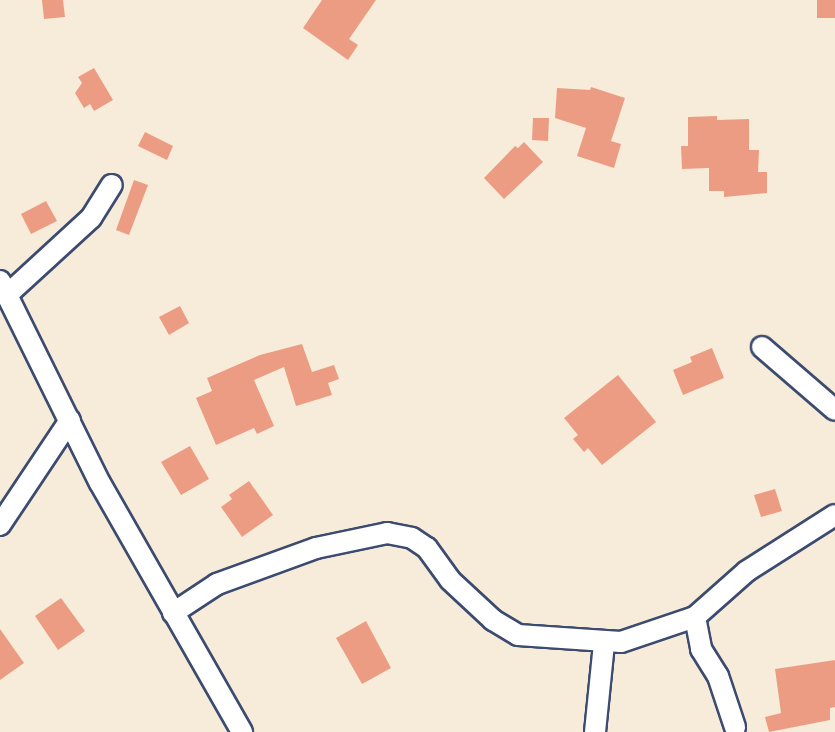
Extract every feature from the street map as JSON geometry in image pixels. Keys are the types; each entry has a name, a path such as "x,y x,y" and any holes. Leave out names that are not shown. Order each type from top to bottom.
{"street":[{"path":"112,185 91,218 5,296 100,483 242,732"},
{"path":"762,347 835,410"},
{"path":"0,525 70,420"},
{"path":"173,613 217,584 316,548 387,533 412,538 427,548 450,580 493,620 518,635 621,642 695,617 747,571 835,515"},
{"path":"695,617 701,649 718,676 735,727"},
{"path":"595,732 604,643"}],"building":[{"path":"42,0 63,0 65,17 44,19"},
{"path":"322,0 376,0 349,39 358,45 348,60 303,28"},
{"path":"817,0 835,0 835,18 817,18"},
{"path":"94,68 113,100 94,111 90,104 84,108 75,93 82,83 78,77"},
{"path":"591,87 625,98 611,141 621,144 614,168 577,156 586,128 555,118 557,88 590,90"},
{"path":"717,116 717,120 749,119 749,150 759,150 758,172 767,172 767,193 724,197 724,191 709,191 709,168 682,169 681,146 688,146 688,117"},
{"path":"533,118 549,118 548,141 532,140"},
{"path":"145,132 173,146 167,160 138,146"},
{"path":"524,142 543,162 504,199 484,178 515,146 518,148"},
{"path":"134,180 148,185 129,235 116,230"},
{"path":"46,201 57,221 31,234 21,214"},
{"path":"180,306 189,323 169,335 159,317"},
{"path":"302,344 312,372 334,365 339,379 328,383 332,395 296,406 284,367 254,380 274,426 257,434 254,428 216,445 196,398 212,391 207,378 260,355"},
{"path":"712,348 724,378 683,395 673,370 692,362 690,357"},
{"path":"618,375 656,422 602,465 588,448 584,452 573,439 578,435 564,418"},
{"path":"190,446 209,479 181,495 161,462"},
{"path":"249,481 273,515 242,537 221,507 232,499 229,495"},
{"path":"775,489 782,511 761,517 754,495"},
{"path":"61,598 85,631 58,650 35,616"},
{"path":"366,621 391,668 362,684 336,638"},
{"path":"0,629 24,663 0,680"},
{"path":"835,660 835,707 830,708 830,720 769,732 765,717 781,713 775,669"}]}
